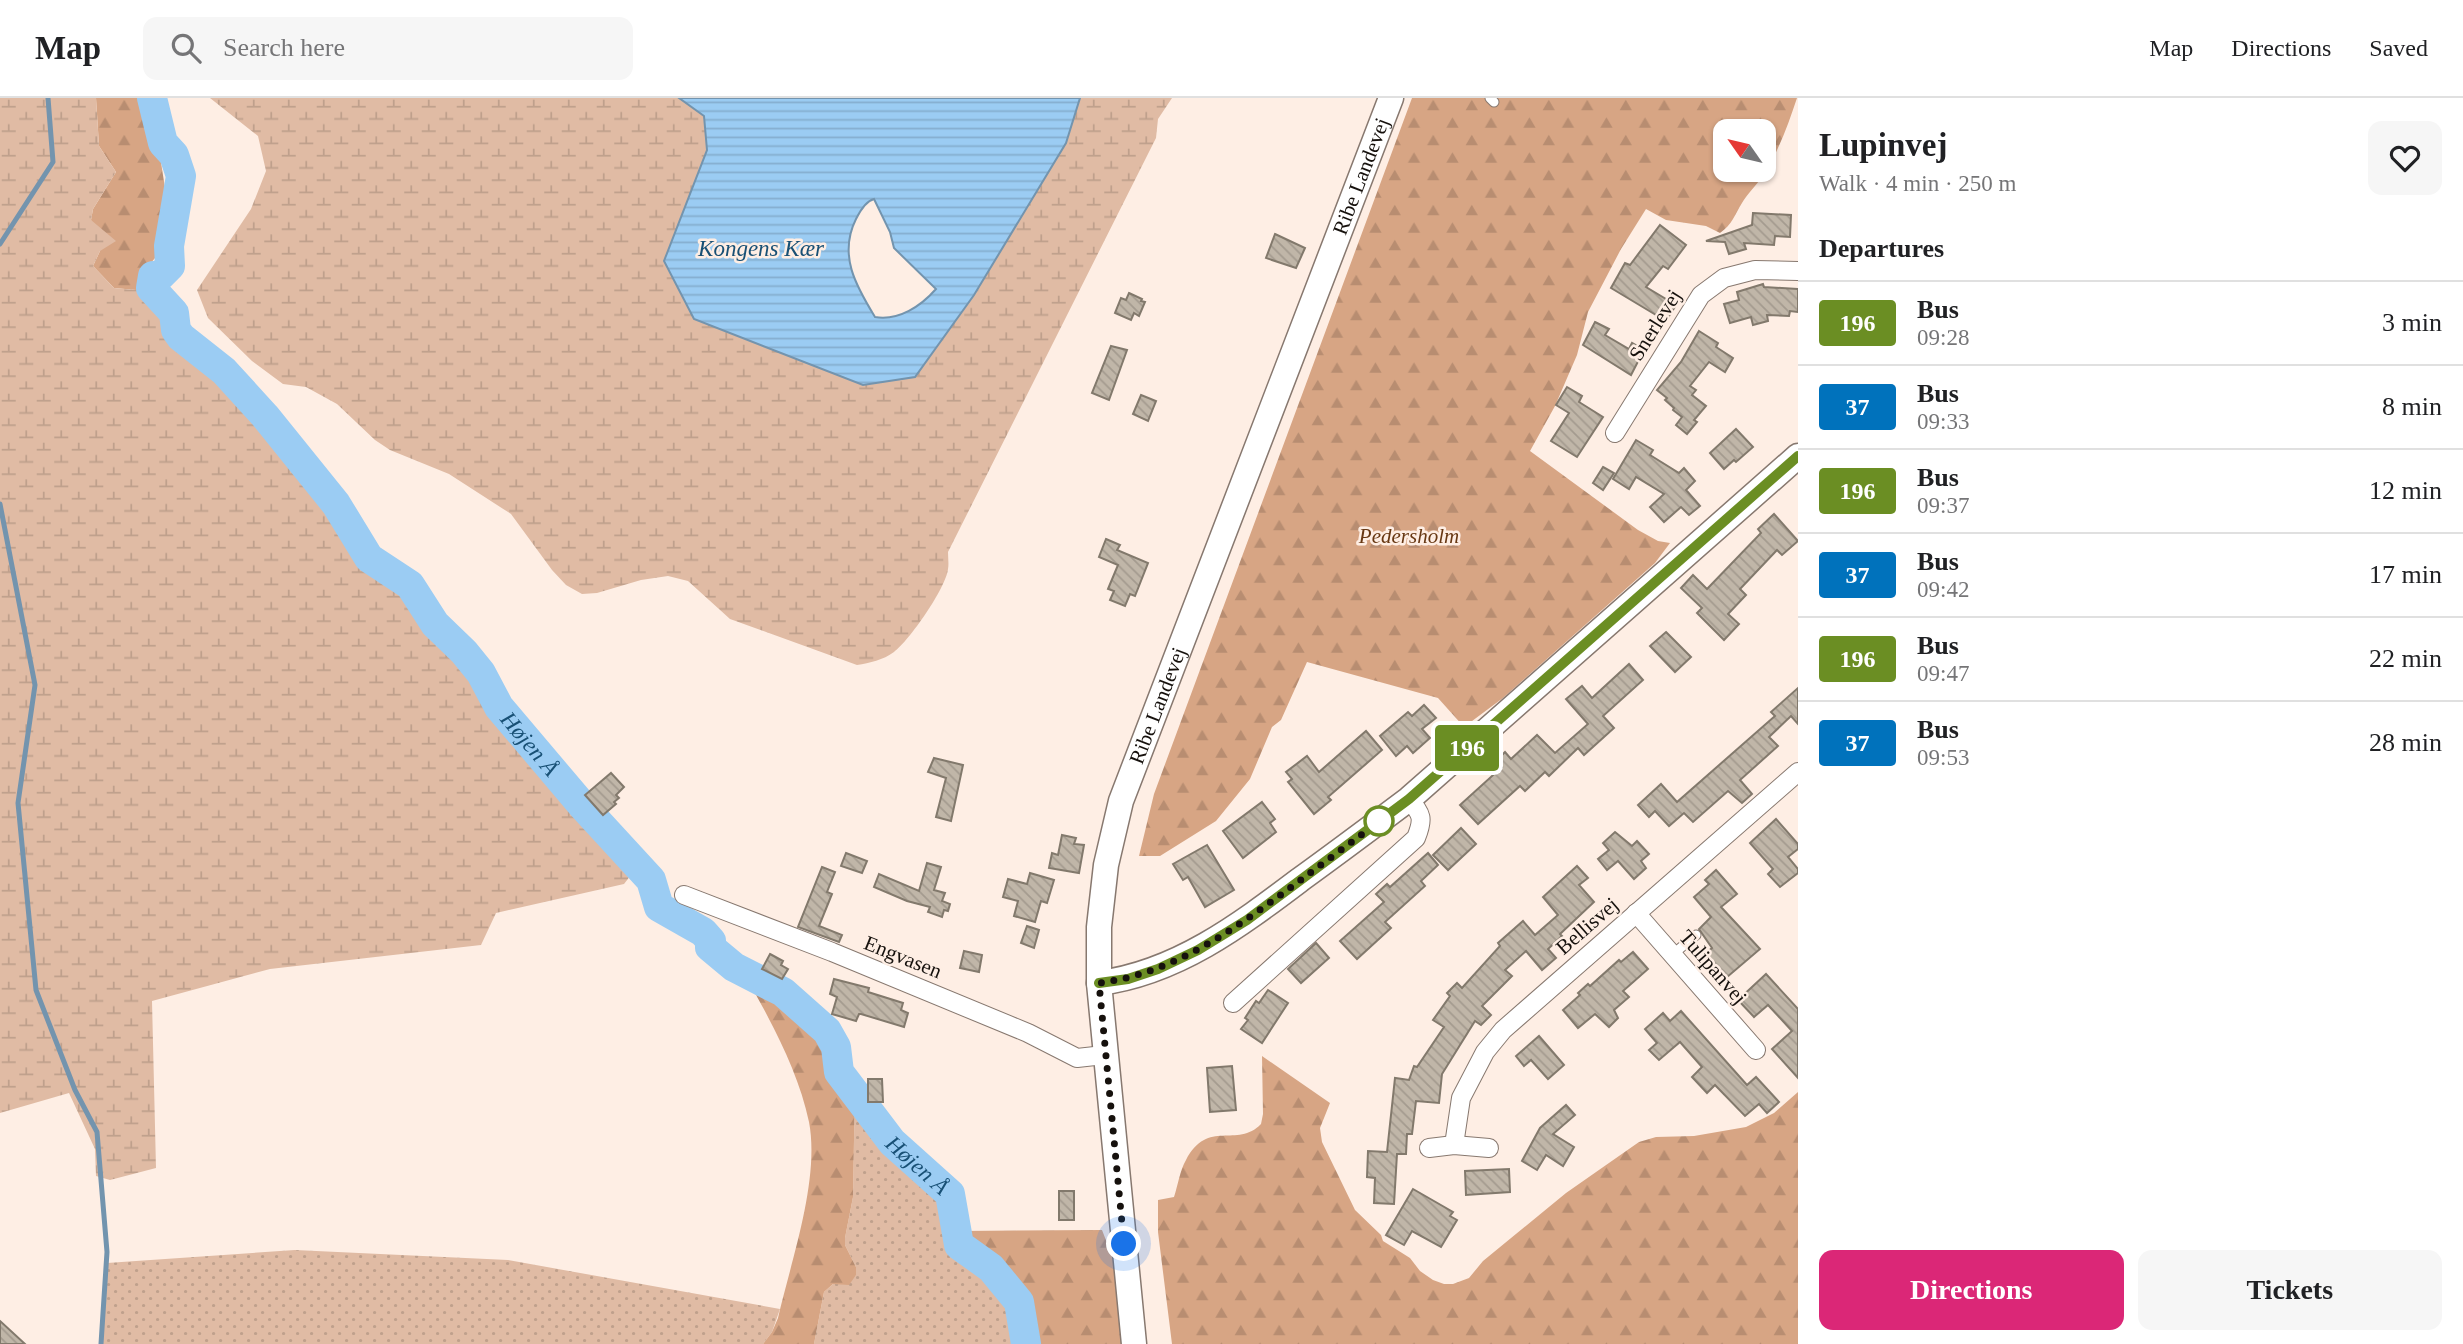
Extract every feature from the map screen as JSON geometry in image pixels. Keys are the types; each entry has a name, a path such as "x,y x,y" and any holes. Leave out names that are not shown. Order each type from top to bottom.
{"main road":[{"name":"Ribe Landevej","path":"1134,1344 1099,983 1099,927 1106,865 1121,801 1391,98"},
{"path":"1099,983 1128,979 1158,969 1198,950 1247,920 1409,799 1798,456"}],"street":[{"name":"Snerlevej","path":"1615,433 1701,295 1724,278 1755,270 1798,271"},
{"name":"Bellisvej","path":"1454,1145 1461,1098 1485,1052 1503,1030 1636,913 1795,782"},
{"path":"1233,1003 1416,838 1421,825 1420,813 1409,799"},
{"name":"Engvasen","path":"684,895 869,967 1028,1033 1077,1058 1104,1055"},
{"name":"Tulipanvej","path":"1636,913 1756,1050"},
{"path":"1429,1148 1454,1145 1489,1148"}],"lane":[{"path":"1672,955 1696,935"}],"green space":[{"path":"0,98 96,98 99,146 116,172 93,209 91,220 116,241 100,251 93,266 114,288 147,291 174,313 176,330 181,337 224,371 265,416 336,504 369,558 410,585 435,624 481,673 499,707 638,866 624,884 496,913 481,945 270,969 152,1001 156,1168 110,1180 96,1176 95,1149 69,1093 0,1113"},
{"path":"96,98 143,98 145,126 160,156 165,188 155,258 145,270 147,291 114,288 93,266 100,251 91,220 93,209 116,172 99,146"},
{"path":"210,98 679,98 704,116 707,150 664,261 863,385 914,377 974,295 1066,143 1080,98 1172,98 1158,119 1156,138 948,552 948,569 941,588 926,614 901,646 881,659 857,665 730,619 688,581 668,576 582,594 566,585 552,570 511,514 449,474 390,450 375,440 337,404 306,387 283,384 252,361 208,318 197,290 251,209 266,171 258,136"},
{"name":"Pedersholm","path":"1412,98 1797,98 1776,151 1776,119 1713,119 1713,182 1758,182 1720,233 1706,226 1666,220 1646,209 1621,249 1588,312 1577,355 1555,406 1530,451 1638,530 1658,541 1670,543 1655,563 1503,698 1464,727 1438,698 1307,662 1281,720 1272,727 1250,779 1216,821 1160,856 1139,856 1154,794"},
{"path":"750,984 793,993 822,1016 855,1084 853,1197 845,1245 856,1267 856,1275 849,1285 833,1284 824,1292 814,1344 763,1344 778,1318 796,1246 811,1169 811,1145 805,1104 792,1069"},
{"path":"1262,1056 1330,1103 1320,1128 1322,1142 1355,1210 1381,1235 1383,1241 1410,1258 1420,1271 1444,1284 1453,1284 1469,1278 1483,1261 1566,1193 1639,1142 1656,1137 1694,1136 1746,1127 1774,1113 1798,1092 1798,1344 1172,1344 1158,1232 1158,1200 1174,1197 1184,1164 1195,1147 1204,1140 1242,1134 1261,1124"},
{"path":"855,1084 912,1155 953,1191 964,1239 1015,1281 1035,1344 814,1344 824,1292 833,1284 856,1275 856,1267 845,1245 853,1197"},
{"path":"1102,1230 1116,1266 1123,1344 1035,1344 1014,1280 1001,1267 977,1253 965,1240 962,1231"},
{"path":"295,1250 508,1260 780,1309 772,1332 763,1344 102,1344 107,1263"}],"water":[{"name":"Kongens Kær","path":"679,98 1080,98 1066,143 974,295 915,377 863,385 694,319 664,261 707,150 704,116","holes":["874,199 890,232 894,248 936,289 909,311 893,317 875,317 861,294 852,270 849,258 851,232 861,210"]}],"building":[{"path":"1753,213 1791,215 1790,237 1775,236 1774,245 1744,243 1746,249 1729,254 1725,242 1706,241 1752,225"},
{"path":"1660,225 1686,245 1668,269 1663,266 1646,287 1676,305 1666,321 1611,288 1625,263 1630,265"},
{"path":"1275,234 1305,248 1296,268 1266,258"},
{"path":"1763,284 1764,287 1798,289 1798,312 1790,311 1789,316 1767,315 1768,321 1753,325 1751,317 1730,323 1724,304 1739,300 1737,292"},
{"path":"1129,293 1145,302 1139,316 1134,313 1131,320 1115,313 1121,298 1126,300"},
{"path":"1595,322 1609,329 1605,335 1629,349 1632,343 1644,350 1631,375 1583,345"},
{"path":"1699,331 1718,343 1716,347 1733,358 1725,372 1709,362 1690,386 1696,390 1692,395 1706,406 1687,434 1676,425 1682,417 1657,390 1681,362"},
{"path":"1111,346 1127,350 1109,400 1092,393"},
{"path":"1567,387 1582,396 1579,402 1603,417 1577,457 1551,441 1569,413 1556,405"},
{"path":"1141,395 1156,401 1148,421 1133,414"},
{"path":"1736,429 1753,447 1724,469 1710,453"},
{"path":"1636,440 1653,450 1650,455 1679,473 1684,468 1695,481 1686,490 1700,506 1689,515 1681,507 1664,522 1650,507 1664,494 1636,477 1629,489 1613,479"},
{"path":"1603,467 1614,473 1603,490 1593,483"},
{"path":"1774,514 1798,541 1782,555 1777,550 1740,589 1746,595 1728,614 1739,624 1724,640 1697,613 1702,608 1681,588 1693,575 1707,589 1761,533 1758,529"},
{"path":"1106,539 1120,545 1117,550 1148,563 1135,596 1130,594 1125,606 1110,600 1114,591 1108,589 1118,565 1099,557"},
{"path":"1666,632 1691,657 1675,672 1650,646"},
{"path":"1629,664 1643,680 1603,716 1614,728 1584,755 1578,748 1549,776 1545,772 1525,791 1520,786 1478,824 1460,805 1502,767 1496,761 1505,752 1511,759 1537,735 1555,753 1588,724 1566,699 1582,686 1592,698"},
{"path":"1798,688 1798,724 1791,716 1769,737 1778,746 1740,780 1752,794 1742,803 1728,791 1693,822 1684,813 1669,826 1655,811 1649,817 1638,805 1661,784 1677,802 1775,716 1771,712"},
{"path":"1424,705 1436,718 1422,729 1430,738 1413,753 1407,746 1396,756 1380,736 1408,712 1412,716"},
{"path":"1366,731 1382,750 1328,797 1331,800 1314,814 1288,782 1292,779 1286,772 1307,756 1319,772"},
{"path":"934,758 963,765 951,821 936,817 946,778 928,772"},
{"path":"611,773 624,787 616,795 619,798 614,802 616,804 603,815 585,795"},
{"path":"1262,802 1275,819 1270,823 1276,832 1243,858 1223,831"},
{"path":"1776,819 1798,844 1798,849 1788,857 1798,869 1798,873 1780,887 1768,874 1773,869 1750,843"},
{"path":"1461,828 1476,844 1448,870 1433,855"},
{"path":"1615,832 1632,846 1637,841 1649,854 1641,861 1646,868 1634,879 1618,861 1607,870 1598,859 1609,850 1603,843"},
{"path":"1062,835 1076,838 1074,844 1084,845 1079,873 1049,868 1052,853 1058,855"},
{"path":"1207,845 1234,890 1205,907 1188,877 1183,880 1173,864"},
{"path":"846,853 867,861 862,873 841,866"},
{"path":"1428,853 1438,865 1421,881 1425,886 1385,922 1391,928 1357,959 1340,941 1384,902 1376,894 1387,884 1390,887"},
{"path":"927,863 941,867 934,890 945,893 942,901 950,904 942,917 928,912 930,907 874,887 879,874 919,891"},
{"path":"1577,866 1588,878 1579,885 1594,902 1548,949 1556,958 1542,970 1526,951 1505,970 1512,976 1482,1006 1491,1015 1481,1025 1475,1021 1442,1074 1439,1103 1416,1101 1412,1134 1407,1134 1406,1154 1397,1154 1394,1204 1374,1203 1375,1178 1367,1177 1368,1151 1387,1152 1395,1078 1409,1080 1414,1066 1417,1067 1444,1027 1433,1020 1450,996 1447,993 1457,983 1462,988 1500,946 1498,943 1523,921 1535,935 1558,915 1543,897"},
{"path":"822,867 835,872 827,892 832,894 819,926 842,935 839,942 798,927"},
{"path":"1716,870 1737,894 1721,907 1760,949 1726,978 1718,970 1713,975 1699,959 1712,948 1699,929 1711,917 1694,897 1709,884 1705,880"},
{"path":"1030,873 1054,880 1047,903 1041,901 1035,922 1014,916 1018,901 1003,897 1008,879 1027,884"},
{"path":"1027,926 1039,930 1034,948 1021,943"},
{"path":"1316,943 1329,958 1301,983 1288,969"},
{"path":"964,951 982,955 979,972 960,968"},
{"path":"1633,952 1648,969 1623,991 1629,997 1614,1010 1618,1018 1609,1027 1595,1014 1578,1028 1563,1010 1588,984 1590,986 1619,960 1621,962"},
{"path":"770,954 783,961 781,965 788,969 782,979 762,969"},
{"path":"1766,974 1798,1009 1798,1078 1772,1049 1792,1031 1768,1005 1754,1017 1738,1000"},
{"path":"834,979 869,988 868,992 903,1003 901,1010 908,1013 904,1027 861,1014 856,1021 832,1014 837,997 830,994"},
{"path":"1268,990 1288,1003 1262,1043 1241,1029 1256,1001 1259,1003"},
{"path":"1681,1011 1747,1085 1756,1077 1779,1102 1767,1113 1759,1104 1745,1116 1715,1085 1707,1093 1692,1077 1702,1067 1680,1042 1659,1060 1649,1050 1657,1043 1645,1029 1663,1013 1670,1021"},
{"path":"1539,1036 1564,1065 1548,1079 1531,1060 1524,1066 1516,1056"},
{"path":"1232,1066 1236,1110 1210,1112 1207,1068"},
{"path":"868,1079 882,1079 883,1102 868,1102"},
{"path":"1566,1105 1575,1115 1553,1134 1574,1147 1563,1166 1546,1155 1537,1170 1522,1161 1540,1128"},
{"path":"1509,1169 1510,1192 1466,1195 1465,1171"},
{"path":"1413,1189 1453,1212 1450,1216 1457,1220 1441,1247 1412,1231 1404,1245 1386,1235"},
{"path":"1059,1191 1074,1191 1074,1220 1059,1220"},
{"path":"0,1321 25,1344 0,1344"}],"waterway":[{"path":"0,244 53,162 48,98"},
{"name":"Højen Å","path":"152,98 163,143 174,155 181,176 169,246 170,266 160,276 153,276 151,288 174,313 176,330 224,371 265,416 336,504 369,558 410,585 435,624 481,673 499,707 582,805 651,880 659,907 703,932 711,941 710,947 734,967 783,992 827,1031 836,1047 839,1072 892,1142 950,1194 959,1245 991,1268 1019,1302 1026,1344"},
{"path":"0,504 35,685 18,803 36,990 75,1090 97,1132 107,1252 101,1344"}],"bus line":[{"name":"196","path":"1099,983 1128,979 1158,969 1198,950 1247,920 1409,799 1798,456"}],"route":[{"path":"1124,1244 1099,983 1128,979 1158,969 1198,950 1247,920 1379,821"}]}
